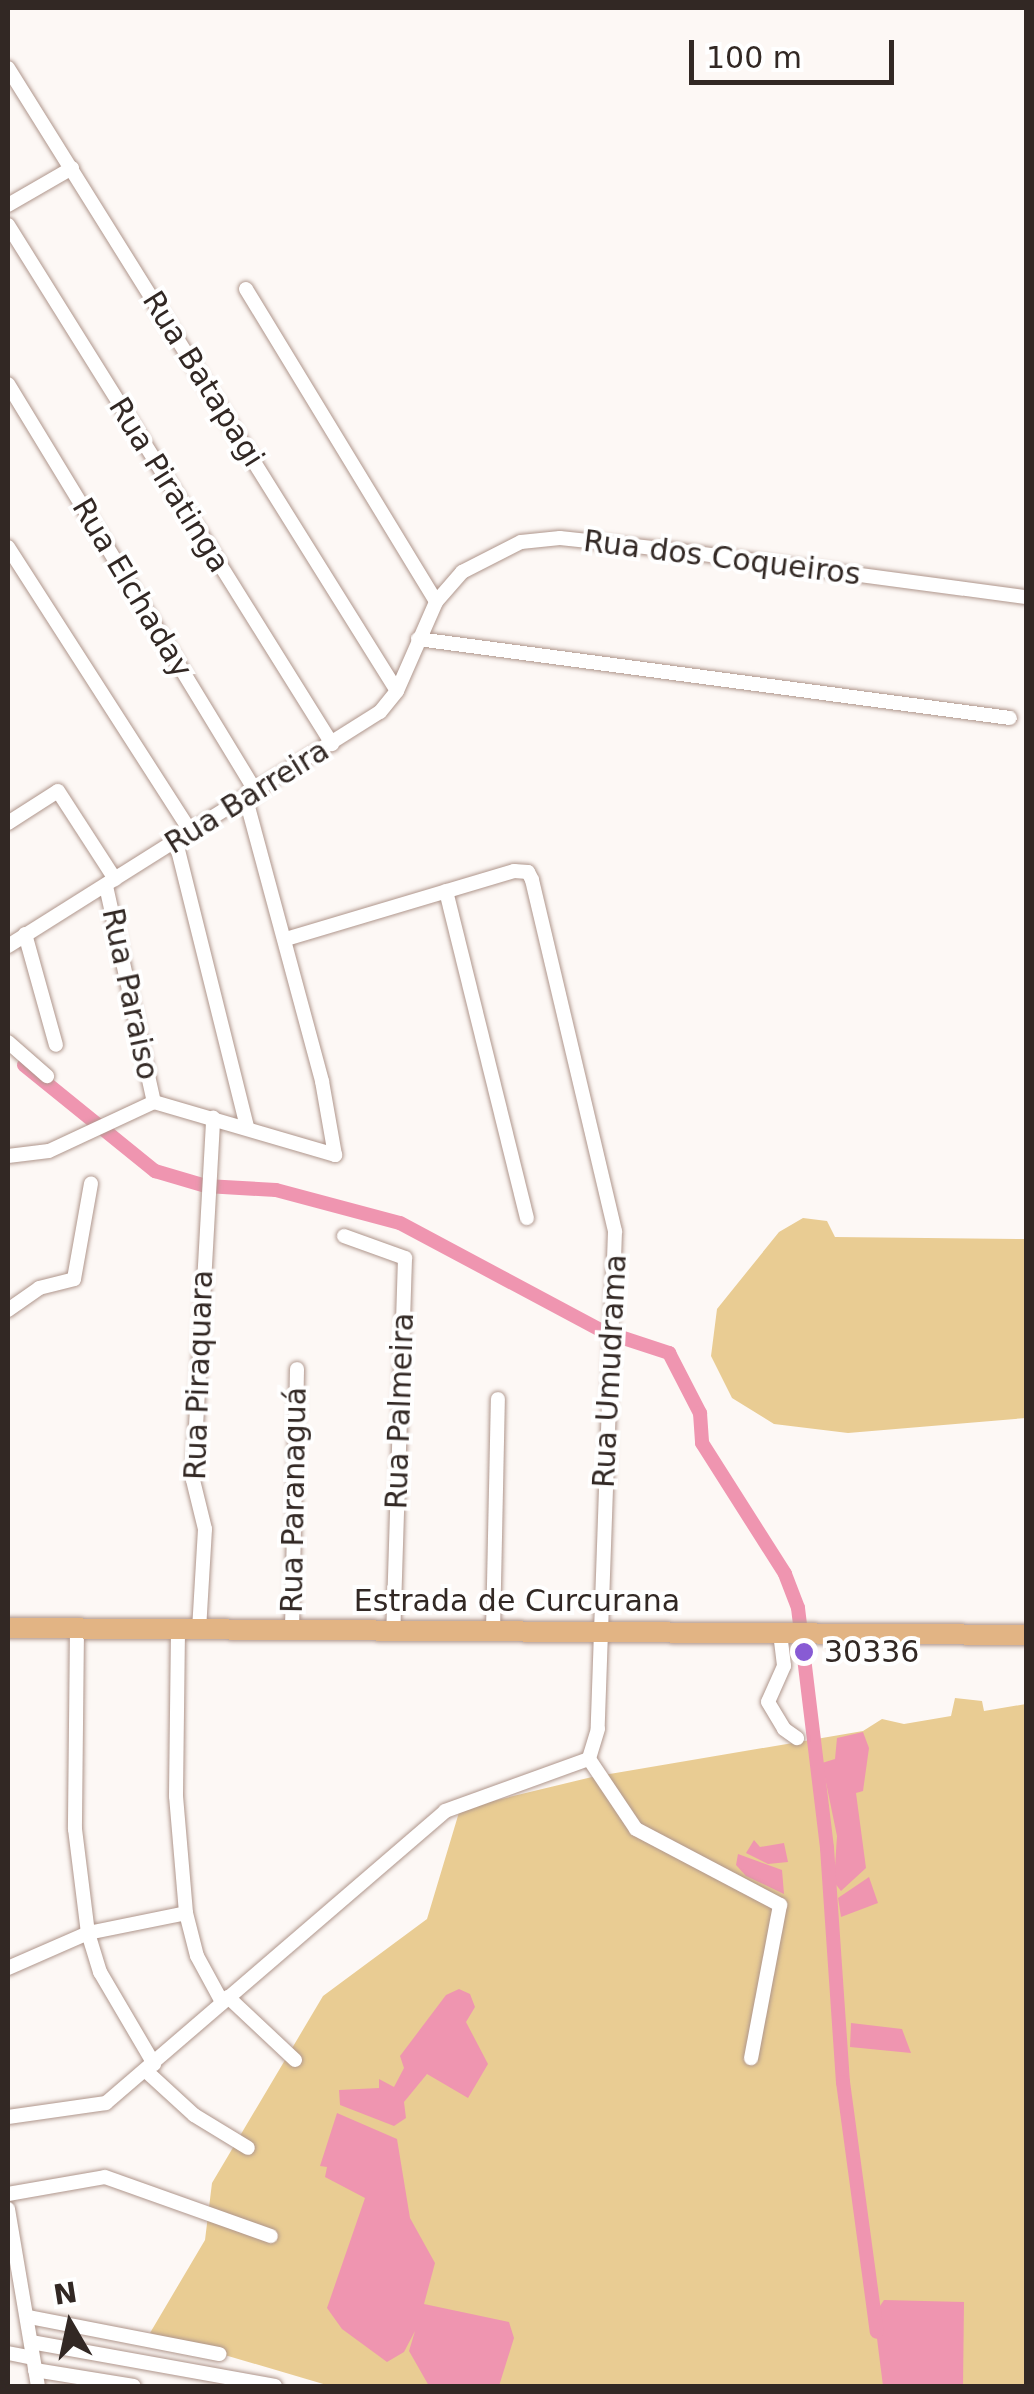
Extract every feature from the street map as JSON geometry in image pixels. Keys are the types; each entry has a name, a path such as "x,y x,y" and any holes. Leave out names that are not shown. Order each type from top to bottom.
{"main road":[{"name":"Estrada de Curcurana","path":"8,1628 1026,1635"}],"street":[{"name":"Rua Batapagi","path":"8,68 397,691"},
{"path":"8,205 72,168"},
{"name":"Rua Piratinga","path":"8,225 332,744"},
{"path":"246,290 436,602"},
{"name":"Rua Elchaday","path":"8,384 252,796 337,1150 335,1155 246,1127"},
{"name":"Rua dos Coqueiros","path":"436,602 462,572 495,552 560,538 1026,597"},
{"path":"8,546 191,832"},
{"name":"Rua Barreira","path":"8,946 380,712 397,691 436,602"},
{"path":"418,639 1010,718"},
{"path":"8,823 58,791 111,882"},
{"path":"8,1156 49,1151 104,1120 154,1102 246,1127 176,842"},
{"name":"Rua Umudrama","path":"446,891 528,872 609,1188 617,1324 598,1630 597,1749 589,1759"},
{"name":"Rua Paraiso","path":"111,882 154,1102"},
{"path":"286,940 446,891 528,1218"},
{"path":"25,934 56,1045"},
{"path":"8,1042 47,1076"},
{"name":"Rua Piraquara","path":"213,1118 204,1196 193,1480 205,1530 189,1630 176,1796 186,1912 197,1956 225,2000 294,2060"},
{"path":"8,1310 39,1288 74,1279 91,1184"},
{"name":"Rua Palmeira","path":"344,1236 405,1258 393,1630"},
{"name":"Rua Paranaguá","path":"292,1630 297,1369"},
{"path":"493,1632 498,1400"},
{"path":"77,1628 75,1829 88,1933 100,1972 150,2068 194,2115 248,2148"},
{"path":"784,1633 784,1666 768,1702 784,1730 798,1738"},
{"path":"8,2117 106,2103 446,1811 589,1759 636,1830 780,1905 751,2058"},
{"path":"8,1968 88,1933 186,1912"},
{"path":"8,2194 105,2177 270,2236"},
{"path":"8,2209 38,2386"},
{"path":"8,2308 220,2354"},
{"path":"8,2352 276,2386"},
{"path":"33,2357 134,2386"}],"shaded area":[{"path":"803,1218 827,1221 835,1237 1026,1239 1026,1418 848,1433 774,1424 732,1398 711,1356 717,1309 779,1232"},
{"path":"955,1698 982,1701 984,1711 1026,1704 1026,2386 330,2386 150,2333 205,2240 212,2183 323,1996 427,1919 460,1809 592,1777 863,1731 882,1719 904,1724 951,1716"},
{"path":"863,1732 869,1748 863,1791 856,1793 866,1868 841,1891 834,1882 837,1836 822,1763 835,1759 837,1738"},
{"path":"754,1840 760,1847 784,1843 788,1862 768,1864 746,1853"},
{"path":"738,1854 782,1870 784,1894 746,1876 736,1865"},
{"path":"869,1877 878,1903 841,1917 838,1898"},
{"path":"459,1989 470,1994 475,2007 466,2022 488,2064 468,2098 427,2074 404,2102 406,2118 394,2126 340,2105 339,2090 379,2088 379,2079 394,2087 404,2068 400,2056 446,1995"},
{"path":"851,2023 902,2029 911,2053 850,2047"},
{"path":"337,2113 397,2139 410,2218 435,2263 424,2304 509,2322 514,2338 499,2386 429,2386 409,2351 415,2331 404,2352 387,2362 342,2329 327,2308 365,2198 325,2177 327,2167 320,2166"},
{"path":"884,2300 964,2302 963,2386 883,2386 874,2315"}],"waterway":[{"path":"24,1065 155,1171 206,1186 276,1190 400,1223 602,1331 669,1353 700,1413 702,1443 785,1574 798,1608 827,1848 843,2082 877,2332"}],"place":[{"name":"30336","path":"804,1652"}]}
